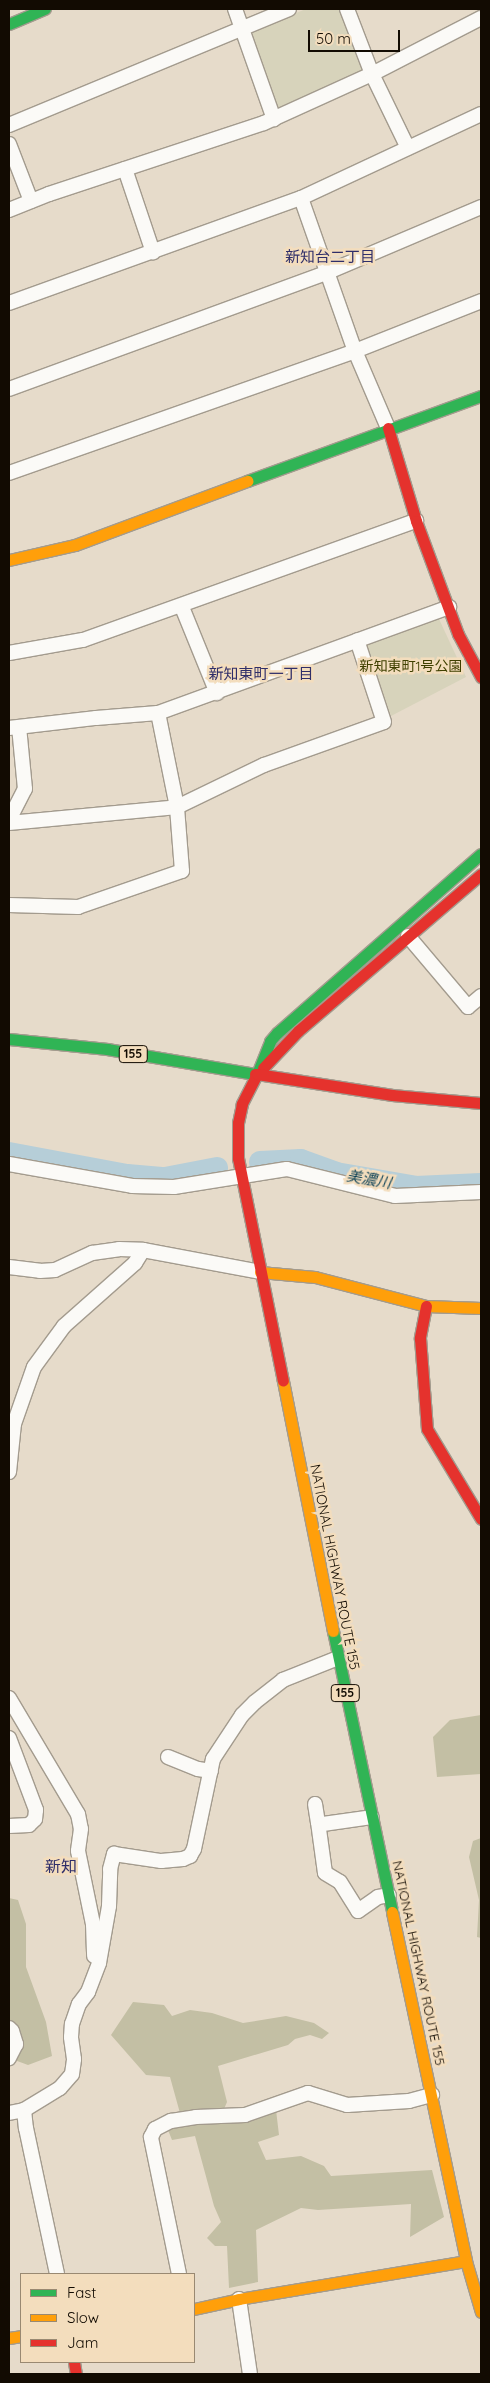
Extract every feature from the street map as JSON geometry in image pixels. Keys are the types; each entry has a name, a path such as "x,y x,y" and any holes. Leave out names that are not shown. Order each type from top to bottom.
{"main road":[{"path":"9,24 45,9"},
{"path":"9,560 75,545 388,428 481,396"},
{"path":"388,428 416,521 458,634 481,677"},
{"path":"257,1074 270,1041 277,1033 360,958 413,915 481,854"},
{"path":"257,1074 298,1031 481,874"},
{"name":"155","path":"9,1039 107,1049 257,1074"},
{"path":"257,1074 392,1095 481,1103"},
{"name":"NATIONAL HIGHWAY ROUTE 155","path":"257,1074 242,1104 238,1123 238,1158 338,1658 466,2262 481,2312"},
{"path":"260,1272 304,1275 426,1306 481,1308"},
{"path":"426,1306 420,1338 427,1428 481,1519"},
{"path":"195,2310 240,2299 466,2262"}],"street":[{"path":"235,9 274,119"},
{"path":"9,125 289,9"},
{"path":"347,9 372,74 408,148"},
{"path":"9,210 274,119 372,74 481,18"},
{"path":"9,303 301,198 481,114"},
{"path":"9,144 31,201"},
{"path":"125,169 153,252"},
{"path":"301,198 355,351 388,428"},
{"path":"9,389 328,272 481,207"},
{"path":"9,473 355,351 481,301"},
{"path":"9,653 83,640 416,521"},
{"path":"182,606 217,692"},
{"path":"9,821 25,788 14,728 96,718 158,714 448,607"},
{"path":"9,821 177,807 264,765 384,722 357,640"},
{"path":"9,905 78,908 182,871 177,807 158,714"},
{"path":"408,936 468,1007 481,996"},
{"path":"9,1164 132,1186 158,1187 242,1177 271,1170 286,1169 395,1196 481,1192"},
{"path":"9,1267 40,1271 55,1270 102,1250 143,1250 260,1272"},
{"path":"9,1472 14,1424 34,1367 64,1326 135,1263 143,1250"},
{"path":"9,2113 24,2110 60,2088 72,2074 74,2059 71,2037 72,2024 79,2004 88,1992 96,1969 107,1919 110,1869 114,1854 161,1861 183,1859 190,1856 194,1848 213,1759 242,1715 255,1702 284,1680 338,1658"},
{"path":"9,1698 78,1814 81,1829 78,1851 94,1924 96,1969"},
{"path":"9,1738 36,1810 35,1819 29,1825 9,1826"},
{"path":"168,1757 198,1769 211,1771"},
{"path":"315,1804 325,1872 340,1882 358,1910 378,1897 388,1894"},
{"path":"318,1822 333,1824 349,1819 372,1817"},
{"path":"9,2028 12,2031 16,2044 9,2058"},
{"path":"179,2273 150,2137 154,2129 171,2121 196,2117 245,2115 308,2093 347,2105 409,2101 432,2095"},
{"path":"24,2110 26,2128 57,2273"},
{"path":"240,2299 250,2374"}],"green space":[{"path":"306,9 346,9 366,68 281,109 276,106 252,35 254,30"},
{"name":"新知東町1号公園","path":"439,619 466,677 391,716 366,644"}],"shaded area":[{"path":"481,1715 481,1774 437,1777 433,1737 450,1720"},
{"path":"481,1838 481,1938 477,1937 479,1900 469,1857 473,1841"},
{"path":"9,1898 18,1900 26,1924 26,1967 46,2022 52,2056 28,2065 9,2058"},
{"path":"133,2002 164,2005 172,2016 190,2010 212,2013 243,2023 286,2016 314,2023 329,2033 322,2039 310,2035 295,2039 288,2045 218,2066 227,2102 224,2109 276,2110 279,2135 258,2142 266,2160 301,2156 324,2166 331,2176 432,2170 444,2217 410,2237 411,2204 318,2210 301,2208 256,2230 258,2282 229,2288 227,2246 215,2246 207,2238 221,2222 214,2206 195,2136 172,2140 168,2130 183,2124 170,2077 146,2075 111,2035"}],"waterway":[{"name":"美濃川","path":"9,1153 127,1175 165,1178 217,1168"},
{"name":"美濃川","path":"260,1162 301,1160 336,1173 416,1187 481,1184"}],"traffic: fast":[{"path":"9,24 45,9"},
{"path":"247,481 481,396"},
{"path":"257,1074 270,1041 277,1033 481,854"},
{"path":"9,1039 107,1049 255,1074"},
{"path":"333,1631 392,1912"}],"traffic: slow":[{"path":"9,560 75,545 247,481"},
{"path":"260,1272 315,1277 426,1306 481,1308"},
{"path":"283,1381 333,1631"},
{"path":"392,1912 466,2261 481,2312"},
{"path":"195,2309 239,2299 466,2261"},
{"path":"9,2338 20,2336"}],"traffic: jam":[{"path":"388,428 416,521 458,634 481,677"},
{"path":"263,1068 298,1031 481,874"},
{"path":"255,1074 257,1074 242,1104 238,1123 238,1158 283,1381"},
{"path":"257,1074 392,1095 481,1103"},
{"path":"426,1306 420,1338 427,1429 481,1519"},
{"path":"74,2363 76,2374"}],"district":[{"name":"新知台二丁目","path":"330,257"},
{"name":"新知東町一丁目","path":"261,674"},
{"name":"新知","path":"61,1866"}]}
